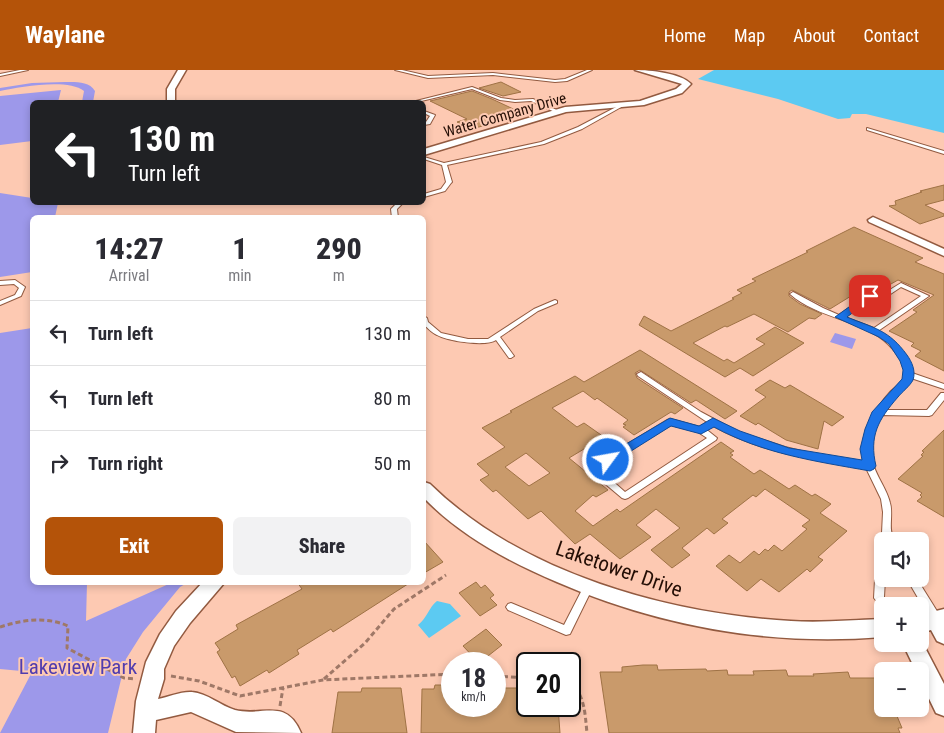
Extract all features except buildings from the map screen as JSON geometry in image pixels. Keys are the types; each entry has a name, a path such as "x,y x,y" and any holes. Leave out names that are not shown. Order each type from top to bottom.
{"street":[{"path":"171,100 171,89 182,70"},
{"name":"Water Company Drive","path":"426,152 559,112 641,104 672,94 687,84 683,80 639,70"},
{"path":"873,220 943,252"},
{"name":"Laketower Drive","path":"426,490 444,507 526,561 640,606 707,622 790,630 874,628"},
{"path":"213,585 183,617 167,640 153,669 153,679 147,701 146,722 192,702 234,727 278,720 290,733"},
{"path":"917,652 944,706"}],"lane":[{"path":"0,75 26,70"},
{"path":"397,70 428,77 493,74 555,80 566,80 590,70"},
{"path":"422,100 472,88 500,99 515,101 532,100 559,112"},
{"path":"444,164 542,143 580,128 621,106"},
{"path":"426,113 433,115 426,124"},
{"path":"869,129 944,153"},
{"path":"426,153 444,164 449,182 443,190 426,195"},
{"path":"0,282 15,282 22,287 18,296 0,303"},
{"path":"840,317 870,296 881,298 901,285 926,296 874,331"},
{"path":"793,294 874,331 892,342 906,361 907,380 878,412 866,449 870,466 886,500 889,532"},
{"path":"426,324 439,334 468,341 490,341 536,310 555,302"},
{"path":"496,338 511,356"},
{"path":"640,374 713,422 735,434 788,452 870,466"},
{"path":"908,374 944,387"},
{"path":"878,412 929,413 944,395"},
{"path":"701,430 713,438 625,496 593,469 670,422 701,430 713,422"},
{"path":"511,607 566,631 588,587"},
{"path":"916,587 936,625"}],"path":[{"path":"323,680 366,643 394,609 446,575"},
{"path":"0,627 16,621 59,621 68,626 67,648 124,678 153,679 174,676 199,681 240,696 323,680 441,675"},
{"path":"581,695 588,733"}],"green space":[{"path":"32,83 82,83 89,85 95,91 93,100 82,100 84,91 67,85 19,87 0,91 0,88"},
{"path":"61,90 58,100 30,100 30,141 0,145 0,96"},
{"path":"0,193 30,198 30,205 58,205 55,215 30,215 30,272 0,277"},
{"name":"Lakeview Park","path":"30,328 30,585 87,585 86,621 167,585 184,585 143,632 126,659 108,733 0,733 32,672 0,669 0,333"},
{"path":"835,333 856,339 852,349 830,342"}],"water":[{"path":"714,70 944,70 944,133 866,114 852,114 850,118 838,119 778,99 698,79"},
{"path":"437,601 450,604 461,616 429,638 418,625"}],"route":[{"path":"608,460 670,422 701,430 713,422 735,434 788,452 808,457 870,466 866,449 871,429 878,412 907,380 909,370 906,361 892,342 882,335 840,317 870,296"}]}
